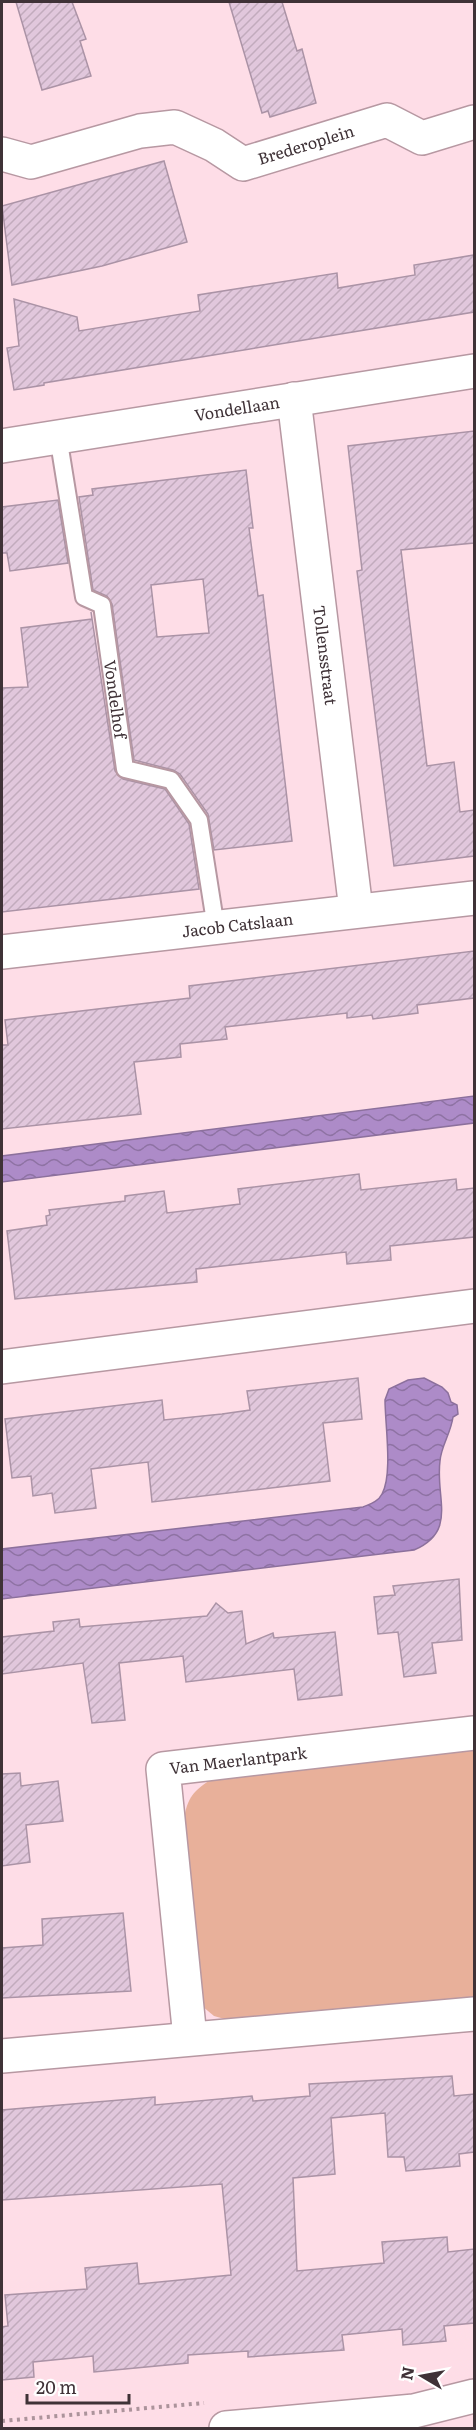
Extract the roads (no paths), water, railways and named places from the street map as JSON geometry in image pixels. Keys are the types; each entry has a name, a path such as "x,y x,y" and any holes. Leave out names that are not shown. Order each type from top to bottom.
{"street":[{"name":"Brederoplein","path":"2,154 31,162 140,131 175,127 214,145 243,164 387,120 422,138 474,122"},
{"name":"Vondellaan","path":"2,446 474,371"},
{"name":"Tollensstraat","path":"294,399 356,910"},
{"name":"Jacob Catslaan","path":"2,952 474,898"},
{"path":"2,1367 474,1306"},
{"name":"Van Maerlantpark","path":"190,2038 163,1770 474,1733"},
{"path":"2,2056 474,2014"},
{"path":"226,2428 414,2411 474,2397"}],"lane":[{"name":"Vondelhof","path":"58,436 84,597 102,605 125,769 171,780 199,820 216,928"}],"water":[{"path":"474,1096 474,1123 2,1182 2,1156"},
{"path":"424,1378 442,1387 448,1393 451,1402 457,1405 458,1414 453,1417 441,1455 439,1475 442,1512 440,1523 436,1533 428,1542 414,1550 2,1599 2,1549 363,1507 374,1502 382,1494 387,1474 385,1400 389,1389 408,1380"}]}
